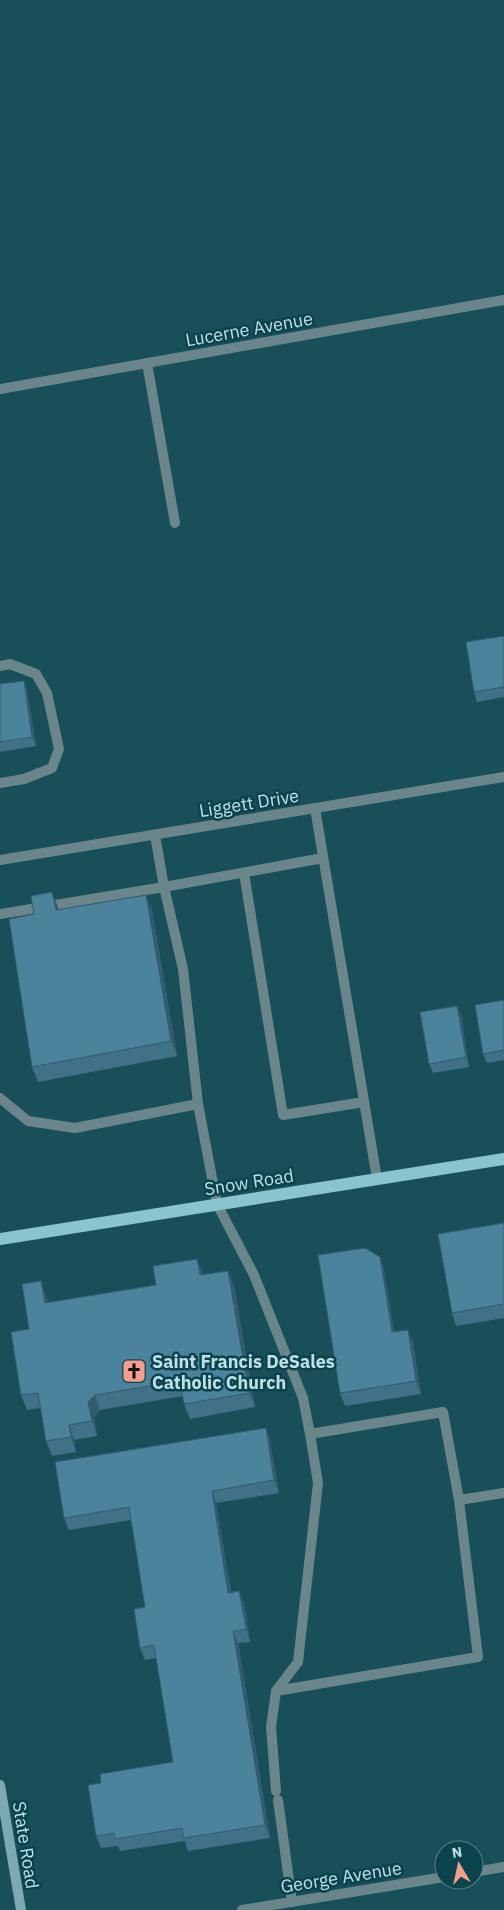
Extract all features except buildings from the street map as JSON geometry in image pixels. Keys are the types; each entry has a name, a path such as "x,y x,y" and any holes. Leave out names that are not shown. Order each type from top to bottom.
{"main road":[{"name":"Snow Road","path":"0,1239 504,1159"},
{"name":"State Road","path":"0,1785 21,1910"}],"street":[{"name":"Lucerne Avenue","path":"0,389 504,300"},
{"path":"147,363 175,523"},
{"path":"0,666 10,664 36,674 47,693 59,749 52,768 24,779 0,782"},
{"name":"Liggett Drive","path":"0,860 504,777"},
{"path":"314,808 377,1179"},
{"path":"155,834 164,887 183,969 198,1104 217,1204 254,1275 303,1398 318,1483 298,1662 276,1691 270,1727 277,1796 292,1902"},
{"path":"0,914 323,858"},
{"path":"244,873 284,1115 364,1102"},
{"path":"0,1098 28,1121 75,1128 198,1104"},
{"path":"276,1691 478,1657 459,1500 443,1412 310,1434"},
{"path":"459,1500 504,1493"},
{"path":"484,1870 504,1867"},
{"name":"George Avenue","path":"242,1910 434,1879"}],"place":[{"name":"Saint Francis DeSales Catholic Church","path":"134,1371"}]}
